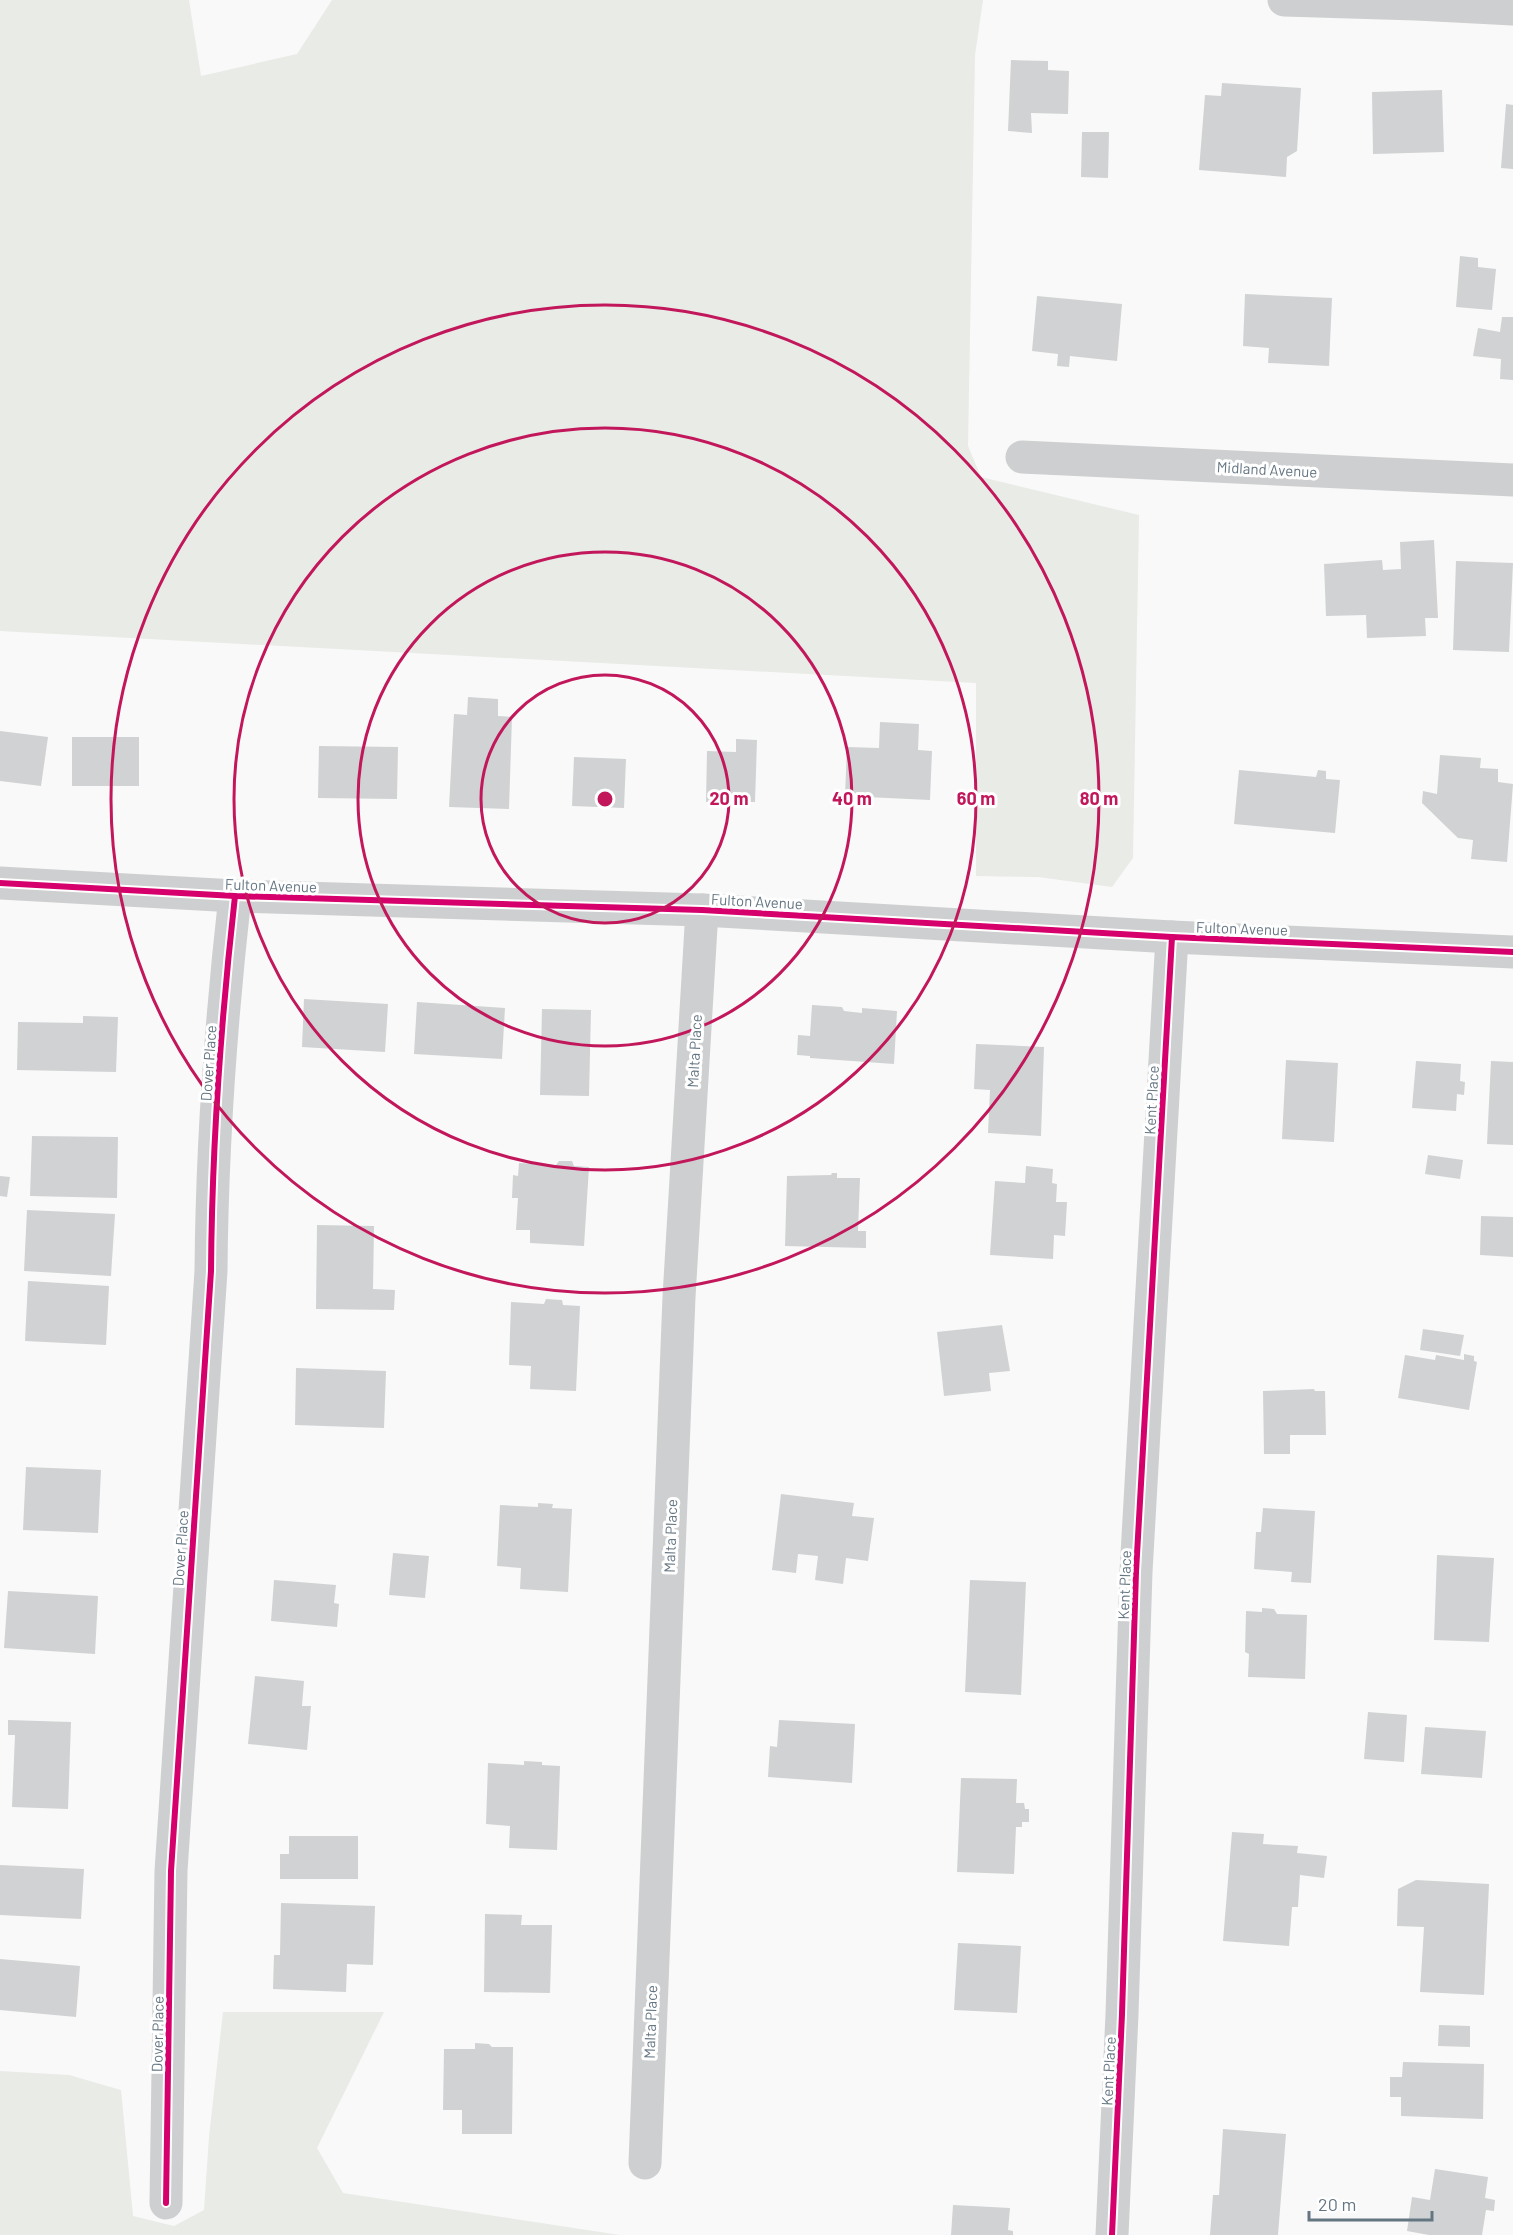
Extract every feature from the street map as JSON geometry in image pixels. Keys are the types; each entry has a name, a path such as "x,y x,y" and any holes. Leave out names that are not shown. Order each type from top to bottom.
{"street":[{"path":"1284,0 1513,9"},
{"name":"Midland Avenue","path":"1022,458 1513,480"},
{"name":"Fulton Avenue","path":"0,883 235,896 702,910 1172,937 1513,952"},
{"name":"Dover Place","path":"166,2203 171,1871 211,1271 212,1178 227,971 235,896"},
{"name":"Malta Place","path":"645,2163 679,1297 702,910"},
{"name":"Kent Place","path":"1112,2235 1122,2014 1136,1572 1172,937"}],"shaded area":[{"path":"0,0 189,0 201,76 297,54 332,0 983,0 975,55 968,446 981,477 1139,515 1133,858 1112,887 1038,877 976,876 976,683 0,631"},
{"path":"223,2012 384,2012 317,2148 343,2193 620,2235 0,2235 0,2071 69,2075 121,2090 133,2216 174,2226 204,2210 209,2137"}],"building":[{"path":"1011,60 1048,61 1048,70 1069,71 1068,114 1031,113 1032,133 1008,131"},
{"path":"1222,83 1301,88 1297,151 1287,157 1286,177 1199,170 1205,95 1221,96"},
{"path":"1442,90 1444,152 1373,154 1372,92"},
{"path":"1506,104 1513,105 1513,169 1501,168"},
{"path":"1082,132 1109,132 1108,178 1081,177"},
{"path":"1460,256 1478,258 1478,267 1496,269 1492,310 1456,307"},
{"path":"1245,294 1332,298 1329,366 1268,363 1269,348 1243,346"},
{"path":"1037,296 1122,304 1117,361 1070,356 1069,367 1057,366 1058,354 1032,351"},
{"path":"1502,317 1513,317 1513,380 1500,379 1501,359 1473,356 1478,328 1500,332"},
{"path":"1434,540 1438,618 1425,618 1426,636 1367,638 1366,615 1326,616 1324,564 1382,560 1383,570 1401,569 1400,542"},
{"path":"1456,561 1513,563 1509,652 1453,650"},
{"path":"468,697 498,699 498,716 512,717 509,809 449,807 454,714 467,715"},
{"path":"880,722 919,724 918,750 932,751 930,800 845,796 847,747 879,748"},
{"path":"0,731 48,737 41,786 0,781"},
{"path":"72,737 139,737 139,786 72,786"},
{"path":"736,739 757,740 755,802 706,802 707,751 736,752"},
{"path":"319,746 398,747 397,799 318,798"},
{"path":"1440,755 1481,758 1480,768 1498,769 1498,782 1513,784 1507,862 1471,859 1473,840 1458,838 1422,803 1423,791 1437,794"},
{"path":"574,757 626,759 624,808 572,806"},
{"path":"1239,770 1316,777 1318,770 1326,771 1326,779 1340,780 1335,833 1234,824"},
{"path":"304,999 388,1004 385,1052 302,1047"},
{"path":"417,1002 505,1008 502,1059 414,1054"},
{"path":"812,1005 842,1007 844,1011 862,1013 862,1008 897,1011 894,1064 797,1055 798,1035 810,1036"},
{"path":"542,1009 591,1010 589,1096 540,1095"},
{"path":"83,1016 118,1017 116,1072 17,1070 18,1022 83,1023"},
{"path":"976,1044 1044,1047 1041,1136 988,1133 990,1090 974,1089"},
{"path":"1286,1060 1338,1063 1334,1142 1282,1139"},
{"path":"1416,1061 1461,1064 1460,1081 1465,1082 1464,1095 1457,1094 1456,1111 1412,1108"},
{"path":"1491,1061 1513,1062 1513,1145 1487,1144"},
{"path":"32,1136 118,1137 117,1198 30,1196"},
{"path":"1428,1155 1463,1160 1460,1179 1425,1174"},
{"path":"559,1161 572,1161 574,1166 589,1167 584,1246 530,1243 530,1230 516,1230 518,1198 512,1198 513,1175 518,1176 519,1163 556,1165"},
{"path":"1026,1166 1053,1169 1052,1183 1057,1184 1056,1202 1067,1202 1065,1236 1054,1235 1053,1259 990,1255 995,1181 1025,1183"},
{"path":"837,1173 837,1178 860,1178 858,1231 866,1231 866,1248 785,1246 787,1176 831,1175"},
{"path":"0,1176 10,1177 7,1197 0,1196"},
{"path":"27,1210 115,1214 111,1276 24,1271"},
{"path":"1481,1216 1513,1217 1513,1257 1480,1255"},
{"path":"317,1225 374,1226 373,1289 395,1290 394,1310 316,1309"},
{"path":"28,1281 109,1286 106,1345 25,1341"},
{"path":"546,1299 562,1300 563,1305 580,1306 576,1391 530,1389 531,1366 509,1365 511,1302 544,1304"},
{"path":"1002,1325 1010,1371 989,1373 991,1391 944,1396 937,1332"},
{"path":"1423,1329 1464,1335 1460,1356 1420,1350"},
{"path":"1464,1354 1474,1356 1474,1361 1477,1362 1469,1410 1398,1398 1405,1355 1435,1360 1436,1355 1464,1360"},
{"path":"296,1368 386,1371 384,1428 295,1425"},
{"path":"1314,1389 1325,1391 1326,1435 1290,1435 1290,1454 1264,1454 1263,1391"},
{"path":"26,1467 101,1470 98,1533 23,1530"},
{"path":"781,1494 854,1503 852,1516 874,1518 868,1561 846,1558 843,1584 815,1580 818,1556 798,1554 796,1573 772,1570"},
{"path":"538,1503 553,1504 552,1508 572,1509 568,1592 520,1589 521,1568 497,1566 500,1505 538,1507"},
{"path":"1263,1508 1315,1511 1311,1583 1291,1582 1292,1572 1254,1569 1256,1532 1261,1532"},
{"path":"393,1553 429,1556 425,1598 389,1595"},
{"path":"1437,1555 1494,1558 1489,1642 1434,1640"},
{"path":"274,1580 336,1585 334,1603 339,1604 337,1627 271,1621"},
{"path":"970,1580 1026,1582 1021,1695 965,1692"},
{"path":"8,1591 98,1596 95,1654 4,1648"},
{"path":"1262,1608 1274,1609 1277,1614 1307,1615 1305,1679 1248,1677 1249,1654 1245,1652 1246,1611 1262,1612"},
{"path":"255,1676 304,1681 302,1706 311,1706 307,1750 248,1744"},
{"path":"1368,1712 1407,1715 1404,1762 1364,1759"},
{"path":"8,1720 71,1722 68,1809 12,1807 15,1735 8,1735"},
{"path":"779,1720 855,1724 852,1783 768,1777 770,1746 777,1747"},
{"path":"1425,1727 1486,1731 1482,1778 1421,1774"},
{"path":"524,1761 560,1766 557,1850 509,1848 510,1826 486,1824 488,1763 524,1765"},
{"path":"961,1778 1017,1779 1016,1803 1024,1803 1025,1809 1029,1809 1029,1822 1022,1822 1022,1827 1016,1827 1014,1874 957,1872"},
{"path":"1232,1832 1264,1834 1263,1844 1298,1846 1297,1853 1327,1856 1324,1878 1300,1875 1298,1907 1292,1907 1289,1946 1223,1941"},
{"path":"289,1836 358,1836 358,1879 280,1879 280,1854 289,1854"},
{"path":"0,1865 84,1869 81,1919 0,1915"},
{"path":"1416,1880 1489,1884 1484,1995 1420,1992 1424,1927 1397,1926 1398,1889"},
{"path":"281,1903 375,1906 373,1965 347,1964 346,1992 273,1989 274,1955 280,1955"},
{"path":"485,1914 522,1915 521,1925 552,1925 550,1993 484,1992"},
{"path":"958,1943 1021,1946 1017,2013 954,2010"},
{"path":"0,1959 80,1966 76,2017 0,2010"},
{"path":"1439,2025 1470,2026 1470,2047 1438,2046"},
{"path":"475,2043 489,2044 492,2047 513,2047 512,2134 462,2134 462,2110 443,2110 444,2049 475,2049"},
{"path":"1403,2062 1484,2064 1483,2119 1401,2116 1401,2097 1390,2097 1390,2077 1402,2077"},
{"path":"1223,2129 1286,2134 1278,2235 1210,2235 1213,2195 1219,2195"},
{"path":"1435,2169 1488,2177 1485,2198 1495,2200 1494,2211 1486,2210 1482,2235 1429,2235 1407,2231 1412,2197 1430,2200"},
{"path":"953,2205 1010,2208 1008,2230 1013,2231 1013,2235 951,2235"}],"cycle path":[{"path":"0,883 235,896 702,910 1172,937 1513,952"},
{"path":"166,2203 171,1871 211,1271 218,1083 235,896"},
{"path":"1112,2235 1122,2014 1136,1572 1172,937"}]}
